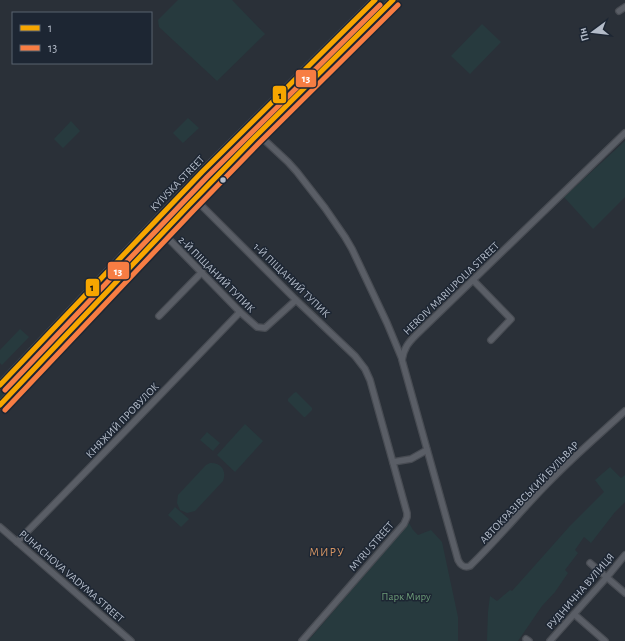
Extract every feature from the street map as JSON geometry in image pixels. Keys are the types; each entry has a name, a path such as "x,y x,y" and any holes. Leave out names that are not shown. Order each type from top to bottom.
{"main road":[{"name":"KYIVSKA STREET","path":"0,385 186,189 375,0"},
{"path":"0,405 195,198 393,0"},
{"path":"194,181 204,190"},
{"path":"186,189 195,198"}],"street":[{"path":"619,11 625,6"},
{"name":"HEROIV MARIUPOLIA STREET","path":"402,360 404,349 408,343 625,133"},
{"path":"258,134 297,172 325,208 345,238 352,249 395,341 402,360 427,450 411,458 393,462"},
{"path":"194,181 195,198"},
{"name":"1-Й ПІЩАНИЙ ТУПИК","path":"195,198 296,300 355,356 365,369 370,380"},
{"name":"2-Й ПІЩАНИЙ ТУПИК","path":"163,233 256,327 265,328 296,300"},
{"path":"159,316 202,272"},
{"path":"473,280 511,319 491,340"},
{"name":"КНЯЖИЙ ПРОВУЛОК","path":"17,542 240,312"},
{"name":"MYRU STREET","path":"302,641 404,524 407,517 370,380"},
{"name":"АВТОКРАЗІВСЬКИЙ БУЛЬВАР","path":"427,450 458,560 460,564 466,567 470,566 478,558 572,459 625,411"},
{"name":"PUHACHOVA VADYMA STREET","path":"0,527 131,641"},
{"name":"РУДНИЧНА ВУЛИЦЯ","path":"550,641 625,555"},
{"path":"590,563 625,593"},
{"path":"574,614 605,641"}],"green space":[{"path":"178,0 232,0 265,34 217,81 159,27 158,20"},
{"path":"380,0 389,0 204,185 200,185 199,180"},
{"path":"482,24 501,42 470,74 451,56"},
{"path":"188,118 199,128 183,143 173,133"},
{"path":"71,121 80,131 63,148 54,139"},
{"path":"625,141 625,197 593,229 564,197"},
{"path":"184,197 188,197 189,201 0,401 0,391"},
{"path":"20,329 29,337 2,365 0,363 0,350"},
{"path":"296,392 312,408 312,410 305,417 288,401 288,399"},
{"path":"245,424 263,441 235,472 217,455"},
{"path":"207,432 220,443 213,451 200,440"},
{"path":"210,463 217,464 222,468 224,471 223,481 195,511 187,513 180,510 177,503 178,495 206,465"},
{"path":"610,467 621,478 625,475 625,502 615,512 591,543 584,537 575,550 578,553 565,570 568,573 555,592 542,606 518,641 487,641 490,596 497,601 510,590 512,591 569,527 604,492 595,480"},
{"path":"175,507 189,519 181,527 168,515"},
{"name":"Парк Миру","path":"409,523 418,535 431,530 442,542 458,617 458,641 308,641"}],"transit line":[{"name":"1","path":"0,385 202,172 375,0"},
{"name":"1","path":"0,405 189,205 393,0"},
{"name":"13","path":"5,390 207,177 380,5"},
{"name":"13","path":"5,410 194,210 398,5"}],"district":[{"name":"МИРУ","path":"327,552"}]}
